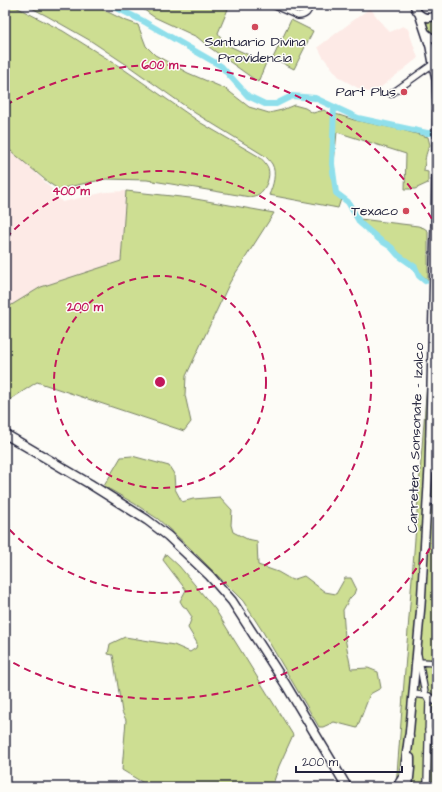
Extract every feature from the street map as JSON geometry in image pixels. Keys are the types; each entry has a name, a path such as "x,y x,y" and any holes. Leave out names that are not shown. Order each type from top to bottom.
{"highway":[{"path":"5,434 90,484 147,520 168,536 210,576 232,602 286,685 342,783 353,787"},
{"path":"5,439 102,496 141,521 163,537 193,564 235,612 342,783 347,787"},
{"path":"397,787 404,776 409,737"},
{"path":"405,787 409,737"},
{"path":"408,787 410,768 409,737"}],"main road":[{"path":"414,6 419,14 435,62 437,105"},
{"path":"419,14 428,18 437,15"},
{"path":"426,33 434,39 437,38"},
{"name":"Carretera Sonsonate - Izalco","path":"409,737 424,555 429,468 429,438 434,410 437,109"}],"street":[{"path":"273,5 298,16 302,16 306,14 311,5"},
{"path":"391,94 435,62"},
{"path":"429,438 437,441"},
{"path":"429,468 437,472"},
{"path":"427,499 437,503"},
{"path":"417,653 426,696 429,701 427,787"},
{"path":"420,662 437,663"},
{"path":"413,694 426,696 437,702"},
{"path":"428,730 437,734"}],"shaded area":[{"path":"370,8 390,32 403,26 408,29 418,58 376,91 365,92 340,78 323,57 318,47"},
{"path":"5,146 30,167 56,193 62,202 106,192 126,191 121,261 41,287 5,309"}],"green space":[{"path":"5,5 12,5 63,31 122,68 201,123 258,156 265,163 269,171 267,182 262,192 258,195 250,197 147,180 106,179 58,189 49,183 5,146 5,32 7,31 5,27"},
{"path":"26,5 94,5 124,20 138,25 146,46 155,55 188,73 226,89 249,107 269,113 294,105 305,108 313,113 324,110 328,113 354,120 428,137 430,145 426,155 424,171 428,172 428,183 415,189 405,189 406,154 337,132 334,163 337,191 342,196 338,208 269,195 273,184 274,171 272,164 265,156 195,113 91,41"},
{"path":"141,5 219,5 228,9 218,33 225,44 266,63 258,82 197,37 154,17 140,7"},
{"path":"437,5 437,787 396,787 431,330 435,37 429,33 424,20 436,21 436,13 433,10"},
{"path":"291,20 313,31 294,69 273,58"},
{"path":"126,191 190,198 274,213 230,282 186,376 185,395 191,422 184,431 37,382 5,403 5,309 41,287 121,261"},
{"path":"360,219 418,226 428,231 428,280 420,274 416,266 399,255 391,246 381,240"},
{"path":"132,456 169,466 174,474 175,489 182,502 193,499 220,497 232,510 231,525 233,532 247,539 257,541 258,565 278,572 292,580 304,576 325,592 336,594 345,578 351,578 356,588 354,594 343,610 345,638 351,669 368,668 378,672 381,688 370,694 357,728 334,722 323,727 319,727 243,601 188,546 158,519 104,486 121,457"},
{"path":"166,554 179,566 215,609 293,735 279,766 272,787 150,787 122,770 126,720 122,712 113,655 108,654 110,644 125,637 174,645 190,652 196,648 197,643 188,628 192,617 180,601 186,590 163,560"}],"waterway":[{"path":"111,5 143,21 221,66 248,96 265,104 276,104 292,96 315,98 358,118 427,133 437,133"},
{"path":"334,107 332,164 336,193 348,202 360,223 391,247 398,255 415,267 419,276 425,281"}],"place":[{"name":"Santuario Divina Providencia","path":"255,27"},
{"name":"Part Plus","path":"404,92"},
{"name":"Texaco","path":"406,211"}]}
